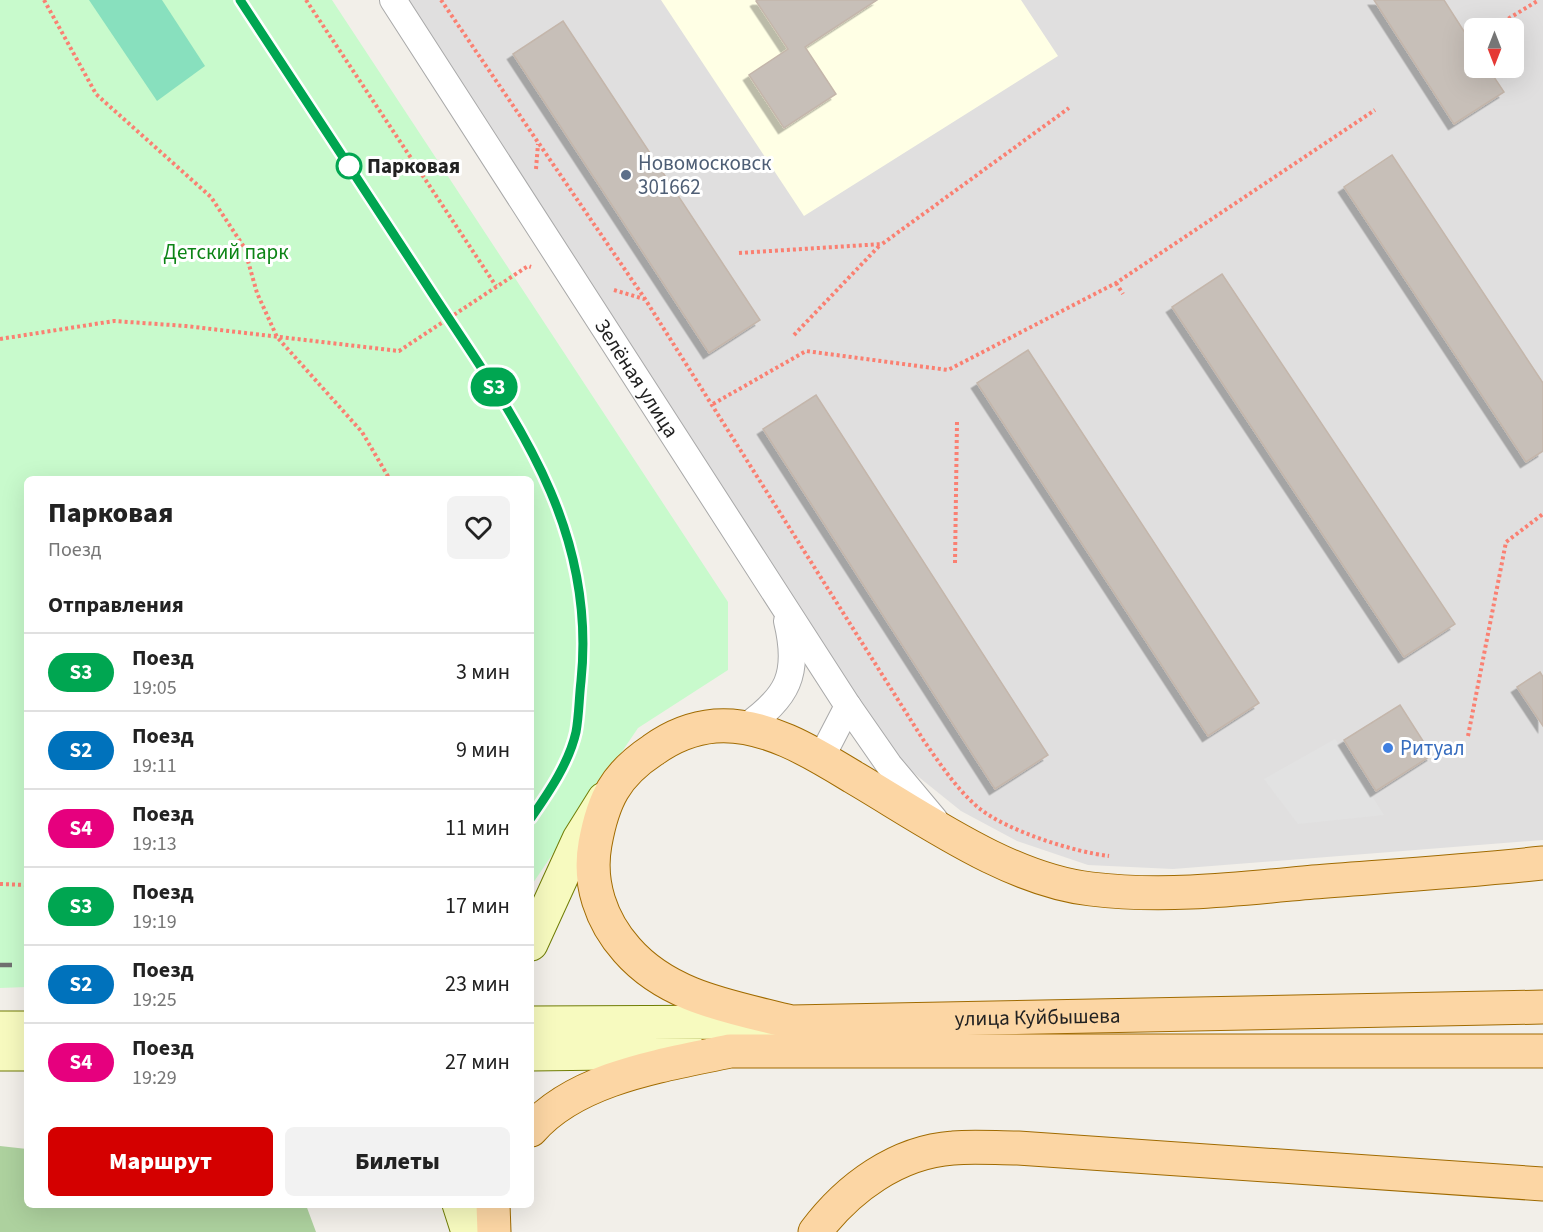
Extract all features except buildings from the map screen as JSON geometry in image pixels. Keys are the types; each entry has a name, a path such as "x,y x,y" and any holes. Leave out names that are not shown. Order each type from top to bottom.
{"main road":[{"path":"534,937 579,839 612,787 633,764 666,741 693,730 717,726 744,728 776,737 821,758 943,830 1004,862 1041,877 1086,889 1180,894 1543,863"},
{"path":"612,787 601,818 592,878 602,912 618,940 641,966 679,990 791,1022"},
{"name":"улица Куйбышева","path":"534,1023 791,1022 1543,1007"},
{"path":"0,1028 24,1028"},
{"path":"534,1126 542,1117 619,1077 730,1051"},
{"name":"улица Куйбышева","path":"534,1054 730,1051 1543,1051"},
{"path":"0,1054 24,1054"},
{"path":"815,1232 830,1212 869,1179 902,1159 952,1148 1018,1148 1543,1184"},
{"path":"460,1208 468,1232"},
{"path":"493,1208 494,1232"}],"street":[{"name":"Зелёная улица","path":"393,0 454,90 848,706 889,765 943,830"},
{"path":"744,728 776,701 789,678 794,651 783,607"},
{"path":"821,758 848,706"}],"path":[{"path":"44,0 96,94 211,197 244,247 257,293 278,337 362,432 388,476"},
{"path":"306,0 496,286"},
{"path":"441,0 612,250 713,404 918,731 954,784 981,810 1026,832 1084,853 1116,857"},
{"path":"1509,18 1539,0"},
{"path":"794,335 882,244 1070,108"},
{"path":"713,404 806,351 948,370 1116,283 1375,110"},
{"path":"739,253 882,244"},
{"path":"0,339 114,321 399,351 528,266"},
{"path":"1116,283 1124,294"},
{"path":"955,563 957,422"},
{"path":"1468,736 1506,542 1543,514"},
{"path":"0,884 24,885"}],"shaded area":[{"path":"400,0 1543,0 1543,840 1173,869 1088,865 1017,841 961,811 900,762"},
{"path":"661,0 1021,0 1058,56 804,216"},
{"path":"1335,739 1384,815 1298,824 1264,779"}],"green space":[{"name":"Детский парк","path":"0,0 332,0 728,602 728,670 638,728 534,882 534,476 24,476 24,987 0,988"},
{"path":"89,0 162,0 205,66 157,101"},
{"path":"0,1146 24,1149 24,1208 307,1208 316,1232 0,1232"}],"railway":[{"path":"240,0 509,409 539,465 564,520 583,613 583,664 576,733 553,787 534,814"},
{"path":"0,965 24,965"}],"train":[{"name":"S3","path":"240,0 509,409 539,465 564,520 583,613 583,664 576,733 553,787 534,814"}],"place":[{"name":"Парковая","path":"349,166"},
{"name":"Новомосковск 301662","path":"626,175"},
{"name":"Ритуал","path":"1388,748"}]}
